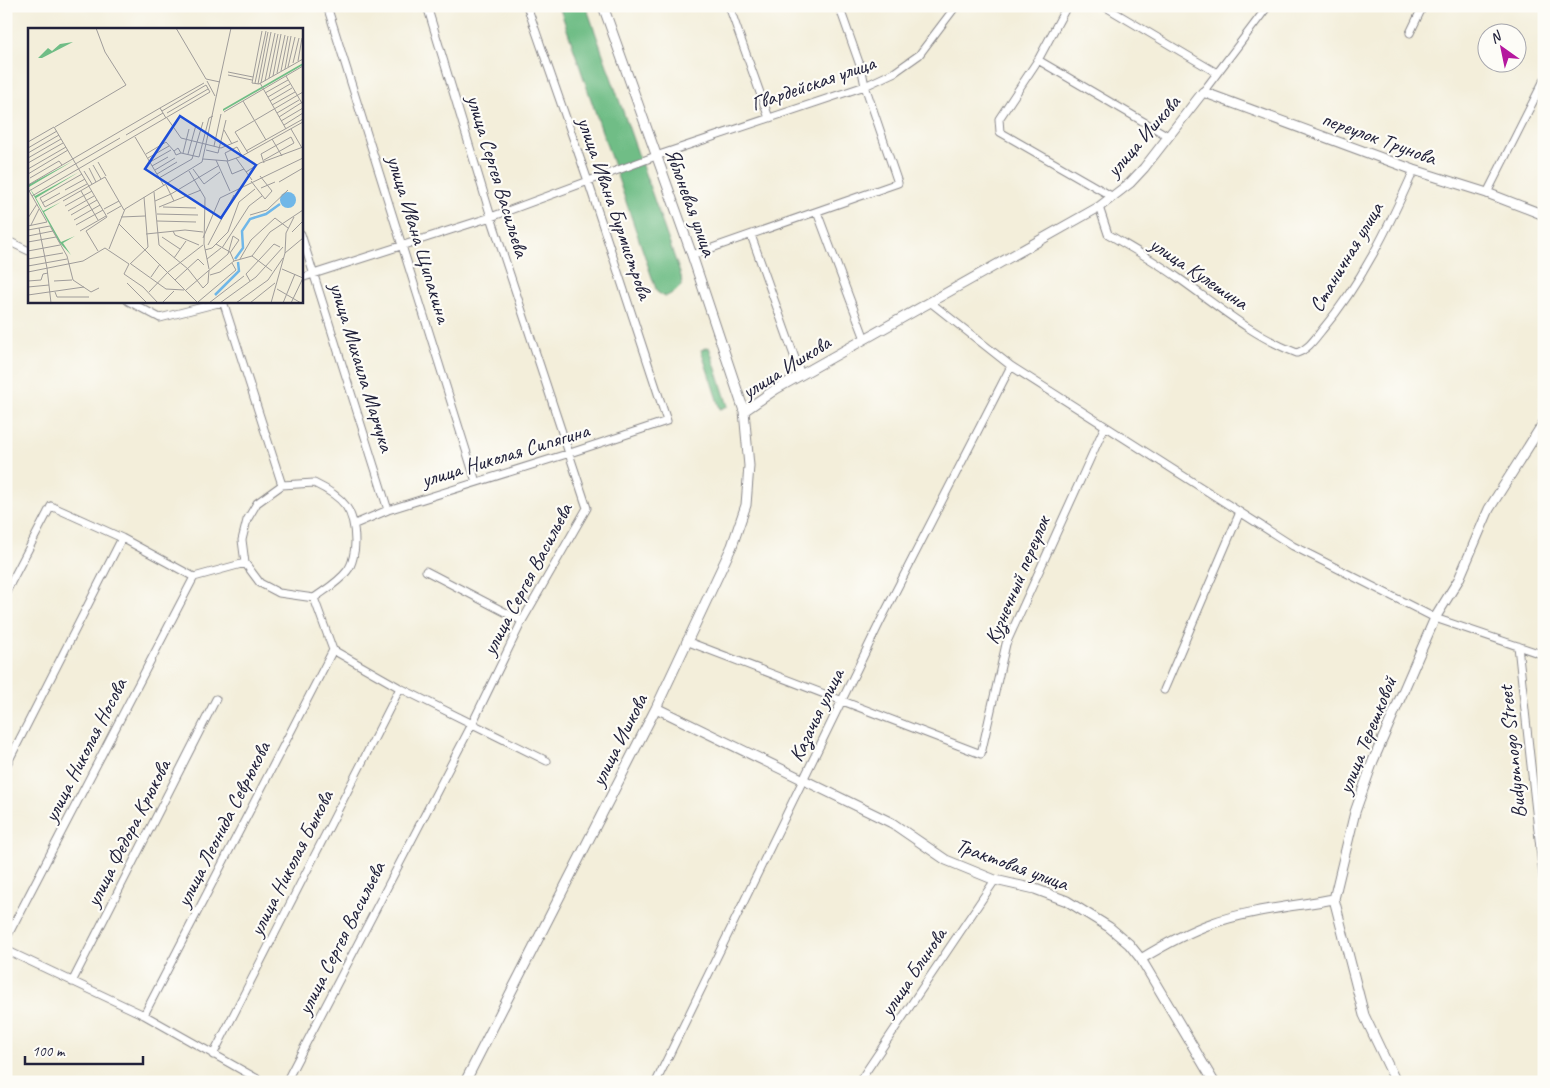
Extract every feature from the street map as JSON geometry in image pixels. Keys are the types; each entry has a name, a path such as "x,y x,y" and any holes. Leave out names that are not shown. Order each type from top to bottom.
{"street":[{"name":"улица Ивана Щипакина","path":"327,6 476,482"},
{"name":"улица Сергея Васильева","path":"286,1082 472,724 522,621 587,508 491,217 427,6"},
{"name":"улица Ивана Бурмистрова","path":"527,6 588,181 667,421"},
{"name":"Яблоневая улица","path":"603,6 692,255 744,411"},
{"path":"728,6 769,118"},
{"path":"692,255 898,184 839,6"},
{"name":"Гвардейская улица","path":"302,278 491,217 656,156 865,86 895,72 919,55 956,6"},
{"path":"1067,6 1038,60 999,119 1000,132 1112,197"},
{"path":"1104,6 1217,73"},
{"name":"улица Ишкова","path":"465,1082 656,708 732,546 746,505 749,466 744,411 776,389 1099,207 1112,197 1144,168 1268,6"},
{"path":"1410,33 1423,6"},
{"path":"1038,60 1168,136"},
{"path":"1487,193 1544,80"},
{"name":"переулок Трунова","path":"1203,92 1414,170 1487,193 1544,215"},
{"name":"Станичная улица","path":"1297,353 1305,350 1336,313 1370,258 1414,170"},
{"name":"улица Кулешина","path":"1099,207 1108,234 1174,275 1246,326 1286,349 1297,353"},
{"path":"817,212 865,339"},
{"path":"751,235 801,376"},
{"name":"улица Михаила Марчука","path":"302,237 388,510"},
{"path":"6,240 28,251"},
{"path":"130,302 160,318 225,302 282,485"},
{"path":"930,302 1011,366 1293,546 1435,618 1544,655"},
{"name":"Казачья улица","path":"656,1082 881,620 1011,366"},
{"name":"улица Николая Сипягина","path":"355,524 388,510 667,421"},
{"name":"улица Терешковой","path":"1396,1082 1364,1015 1334,899 1353,817 1373,761 1435,618 1459,579 1489,509 1541,435 1544,422"},
{"name":"Кузнечный переулок","path":"842,701 981,754 1006,644 1105,426"},
{"path":"314,483 330,491 345,505 355,524 355,550 348,570 314,598 280,593 260,583 245,563 242,540 247,520 257,503 282,485 314,483"},
{"path":"6,592 51,506 122,538 194,577 245,563"},
{"path":"1164,690 1240,512"},
{"path":"6,766 122,538"},
{"path":"426,571 522,621"},
{"name":"улица Николая Носова","path":"6,939 194,577"},
{"path":"314,598 333,650 400,688 547,761"},
{"path":"686,641 842,701"},
{"name":"Budyonnogo Street","path":"1518,646 1544,885"},
{"name":"улица Леонида Севрюкова","path":"144,1015 333,650"},
{"name":"улица Николая Быкова","path":"213,1055 400,688"},
{"name":"улица Федора Крюкова","path":"72,982 216,699"},
{"name":"Трактовая улица","path":"656,708 892,822 946,860 995,880 1035,889 1066,901 1109,927 1141,959 1214,1082"},
{"name":"улица Блинова","path":"859,1082 995,880"},
{"path":"1141,959 1181,936 1213,923 1230,918 1334,899"},
{"path":"6,950 144,1015 263,1082"}],"green space":[{"path":"559,6 586,6 681,276 682,285 665,297 657,292"},
{"path":"709,347 728,406 720,409 701,350"}]}
